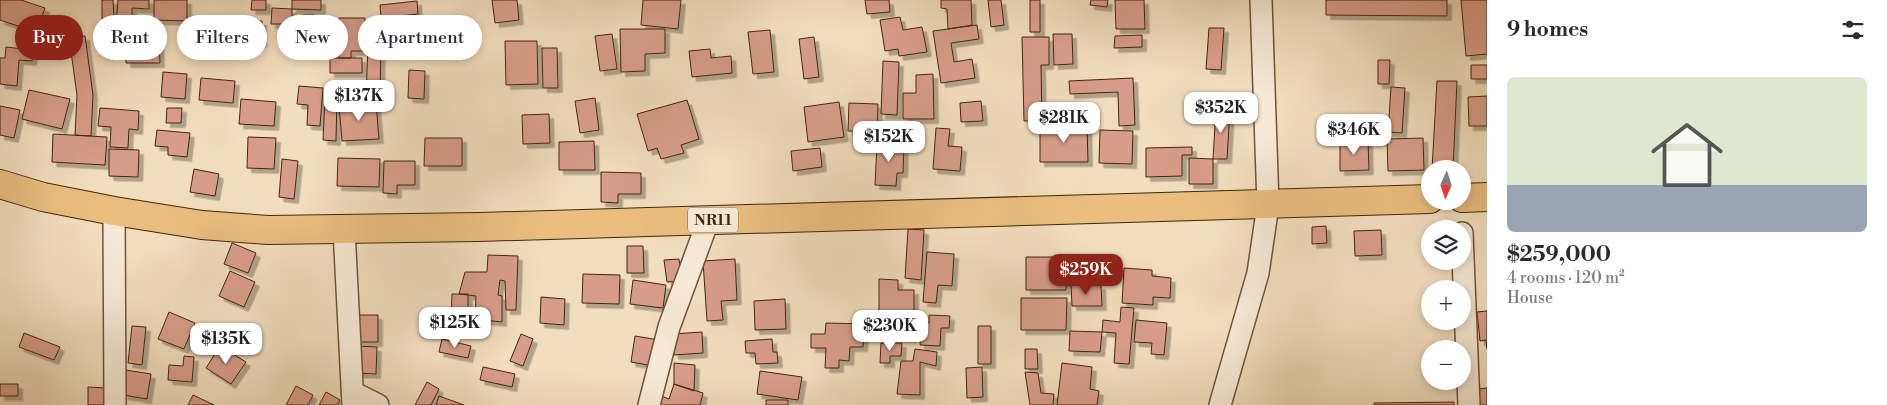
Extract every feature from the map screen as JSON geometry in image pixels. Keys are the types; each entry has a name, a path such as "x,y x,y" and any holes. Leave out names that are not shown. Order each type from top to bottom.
{"highway":[{"name":"NR11","path":"0,184 43,197 114,211 202,225 268,230 344,230 1421,200"},
{"path":"1471,199 1487,197"}],"street":[{"path":"1220,405 1258,274 1268,205 1261,0"},
{"path":"114,211 115,405"},
{"path":"649,405 669,328 708,220"},
{"path":"344,230 353,399 378,405"},
{"path":"1464,270 1469,405"}],"building":[{"path":"0,0 21,0 45,8 42,15 15,15 15,25 0,20"},
{"path":"102,0 113,0 114,15 102,15"},
{"path":"118,0 149,0 149,9 132,8 132,15 117,15"},
{"path":"154,0 187,0 187,15 177,15 177,21 167,20 167,15 154,15"},
{"path":"252,0 266,0 266,10 251,10"},
{"path":"292,0 321,0 321,10 292,9"},
{"path":"492,0 517,0 519,20 495,23"},
{"path":"643,0 681,0 678,29 641,25"},
{"path":"865,0 889,0 890,12 867,14"},
{"path":"941,0 971,0 972,25 948,29 947,9 941,8"},
{"path":"988,0 1001,0 1004,25 991,27"},
{"path":"1030,0 1040,0 1040,32 1030,32"},
{"path":"1091,0 1108,0 1107,7 1090,5"},
{"path":"1115,0 1144,0 1145,29 1116,29"},
{"path":"1326,0 1447,0 1447,16 1326,15"},
{"path":"1461,0 1487,0 1487,54 1466,56"},
{"path":"417,1 418,14 381,15 380,5"},
{"path":"272,8 292,9 292,15 277,15 277,24 271,24"},
{"path":"900,17 903,30 922,27 927,52 899,56 898,49 885,51 880,20"},
{"path":"348,18 358,18 358,51 351,51 351,58 348,58"},
{"path":"977,25 979,39 951,43 954,62 972,59 975,78 941,83 933,31"},
{"path":"1209,28 1224,28 1221,70 1206,69"},
{"path":"620,29 665,29 665,53 645,54 645,71 621,72"},
{"path":"770,30 774,72 753,74 748,32"},
{"path":"612,34 617,69 600,71 595,36"},
{"path":"1053,34 1072,34 1073,64 1054,65"},
{"path":"1142,35 1142,47 1114,48 1115,36"},
{"path":"83,36 85,36 93,95 91,136 75,135 77,95 72,60 83,60"},
{"path":"814,37 819,77 804,79 799,39"},
{"path":"1022,37 1049,37 1049,65 1041,65 1042,121 1024,121"},
{"path":"505,41 537,41 538,84 506,85"},
{"path":"6,47 15,48 15,60 19,60 17,86 0,84 0,58 5,58"},
{"path":"542,48 557,48 558,88 543,88"},
{"path":"710,49 711,58 731,56 732,73 692,77 689,51"},
{"path":"358,58 358,60 362,60 362,73 330,73 330,60"},
{"path":"126,60 160,60 160,63 126,63"},
{"path":"367,60 381,60 380,98 366,97"},
{"path":"1378,60 1390,60 1389,84 1378,84"},
{"path":"883,61 899,62 897,115 881,114"},
{"path":"1471,65 1487,65 1487,79 1471,79"},
{"path":"409,70 425,71 424,99 408,98"},
{"path":"163,72 187,74 185,99 161,97"},
{"path":"933,74 934,119 903,119 903,93 916,93 916,75"},
{"path":"201,78 235,81 233,103 199,100"},
{"path":"1133,78 1135,125 1119,126 1118,92 1070,94 1069,81"},
{"path":"1437,81 1457,81 1453,160 1433,160"},
{"path":"299,86 323,88 320,126 307,125 308,105 297,104"},
{"path":"1391,87 1405,88 1402,133 1388,132"},
{"path":"29,90 70,99 62,129 22,119"},
{"path":"1487,96 1487,126 1469,126 1468,97"},
{"path":"325,97 337,97 336,141 323,140"},
{"path":"595,98 599,130 580,133 575,101"},
{"path":"241,99 276,102 274,126 239,124"},
{"path":"687,100 699,139 681,145 684,153 661,159 657,148 648,151 637,114"},
{"path":"981,101 983,121 961,122 960,103"},
{"path":"839,102 844,137 808,142 804,107"},
{"path":"376,103 379,139 342,141 339,105"},
{"path":"849,103 878,104 877,132 848,131"},
{"path":"0,106 20,110 14,138 0,135"},
{"path":"100,108 139,111 138,130 129,129 128,148 110,147 111,127 98,126"},
{"path":"167,108 182,108 181,123 166,123"},
{"path":"1216,109 1230,110 1227,159 1213,159"},
{"path":"549,114 550,143 523,144 522,115"},
{"path":"1087,125 1088,162 1040,162 1040,126"},
{"path":"936,128 950,129 948,146 962,147 960,171 933,169"},
{"path":"157,130 190,133 187,157 168,155 168,147 155,146"},
{"path":"1100,130 1133,131 1132,164 1099,163"},
{"path":"53,134 107,137 105,165 52,162"},
{"path":"248,137 276,138 274,169 247,168"},
{"path":"425,138 462,138 462,166 424,166"},
{"path":"1423,138 1424,160 1421,160 1421,170 1388,171 1387,139"},
{"path":"594,141 595,170 559,170 559,142"},
{"path":"1368,141 1369,170 1340,171 1340,142"},
{"path":"877,143 904,144 903,173 897,173 896,186 875,185"},
{"path":"1192,147 1192,155 1182,155 1182,176 1146,177 1146,148"},
{"path":"820,148 822,167 793,171 791,151"},
{"path":"109,149 139,150 138,177 109,176"},
{"path":"338,158 380,159 379,187 337,186"},
{"path":"1189,158 1213,159 1213,184 1189,184"},
{"path":"282,159 298,161 294,199 279,197"},
{"path":"384,161 415,161 415,185 397,185 397,194 383,193"},
{"path":"194,169 219,174 215,196 190,192"},
{"path":"601,172 641,173 641,194 618,194 618,203 601,202"},
{"path":"1326,226 1327,243 1312,244 1312,227"},
{"path":"908,229 924,230 921,280 905,278"},
{"path":"1381,230 1382,255 1355,256 1354,231"},
{"path":"232,243 256,253 248,273 224,264"},
{"path":"627,246 643,246 644,273 627,273"},
{"path":"927,252 954,254 952,286 938,285 936,303 923,302"},
{"path":"488,255 518,256 516,310 506,310 505,281 500,280 498,295 502,296 502,322 475,319 476,296 459,294 465,272 487,272"},
{"path":"1026,257 1066,257 1066,290 1026,290"},
{"path":"679,259 682,281 667,282 664,260"},
{"path":"735,259 737,300 721,301 723,320 707,321 703,261"},
{"path":"1124,268 1152,270 1152,276 1171,278 1170,298 1153,297 1153,305 1122,303"},
{"path":"230,271 255,282 244,307 219,296"},
{"path":"583,274 620,275 619,304 582,303"},
{"path":"879,279 898,280 898,290 914,290 914,314 879,313"},
{"path":"633,280 666,285 663,308 630,304"},
{"path":"1071,285 1101,285 1102,306 1072,306"},
{"path":"452,294 468,294 468,322 451,322"},
{"path":"541,297 565,299 564,325 540,323"},
{"path":"1021,298 1067,298 1066,330 1021,330"},
{"path":"785,299 786,329 755,330 754,301"},
{"path":"1121,307 1134,308 1129,364 1114,363 1116,333 1102,332 1103,320 1120,322"},
{"path":"1487,311 1487,349 1486,340 1480,341 1477,312"},
{"path":"169,312 195,323 184,349 158,339"},
{"path":"356,315 378,315 378,342 357,342"},
{"path":"929,315 950,316 949,328 941,328 940,346 920,345 922,322 929,323"},
{"path":"899,317 914,318 912,338 897,337"},
{"path":"1136,320 1167,323 1164,355 1151,354 1152,343 1134,342"},
{"path":"826,323 864,324 863,347 850,347 849,361 839,360 839,368 825,368 826,348 811,348 811,334 825,334"},
{"path":"132,326 146,327 142,365 128,363"},
{"path":"978,326 991,326 991,364 978,364"},
{"path":"1070,331 1102,332 1100,352 1069,351"},
{"path":"702,332 703,353 674,355 672,334"},
{"path":"24,333 60,347 54,360 19,347"},
{"path":"521,334 533,339 523,366 510,361"},
{"path":"635,336 659,340 654,366 631,362"},
{"path":"442,339 471,346 468,358 439,352"},
{"path":"772,339 773,352 777,352 778,363 756,364 755,353 746,353 745,341"},
{"path":"881,343 902,343 901,356 890,356 890,363 880,363"},
{"path":"220,346 246,362 231,384 206,368"},
{"path":"356,346 377,347 376,374 355,373"},
{"path":"915,349 937,352 936,366 920,362 920,395 897,394 901,361 913,361"},
{"path":"1025,349 1037,349 1038,369 1025,369"},
{"path":"184,356 194,357 192,382 168,380 169,365 183,366"},
{"path":"674,363 695,365 694,391 674,384"},
{"path":"1062,363 1092,367 1090,389 1099,391 1097,405 1057,405"},
{"path":"483,367 515,374 512,387 480,380"},
{"path":"982,367 983,397 967,398 966,368"},
{"path":"126,370 151,374 147,399 123,395"},
{"path":"760,371 802,377 798,400 757,394"},
{"path":"1025,372 1038,373 1041,393 1054,394 1053,405 1030,405"},
{"path":"427,382 439,389 431,405 415,405"},
{"path":"0,384 18,384 18,396 0,396"},
{"path":"674,384 703,393 700,405 658,405 661,396 669,399"},
{"path":"296,386 313,395 308,405 286,405"},
{"path":"88,387 106,388 106,405 88,405"},
{"path":"1487,388 1487,405 1479,405 1478,389"},
{"path":"326,392 340,400 337,405 319,405"},
{"path":"193,395 214,405 188,405"},
{"path":"439,396 464,405 436,405"},
{"path":"766,400 788,400 788,405 766,405"},
{"path":"1454,402 1454,405 1374,405 1374,403"}]}
